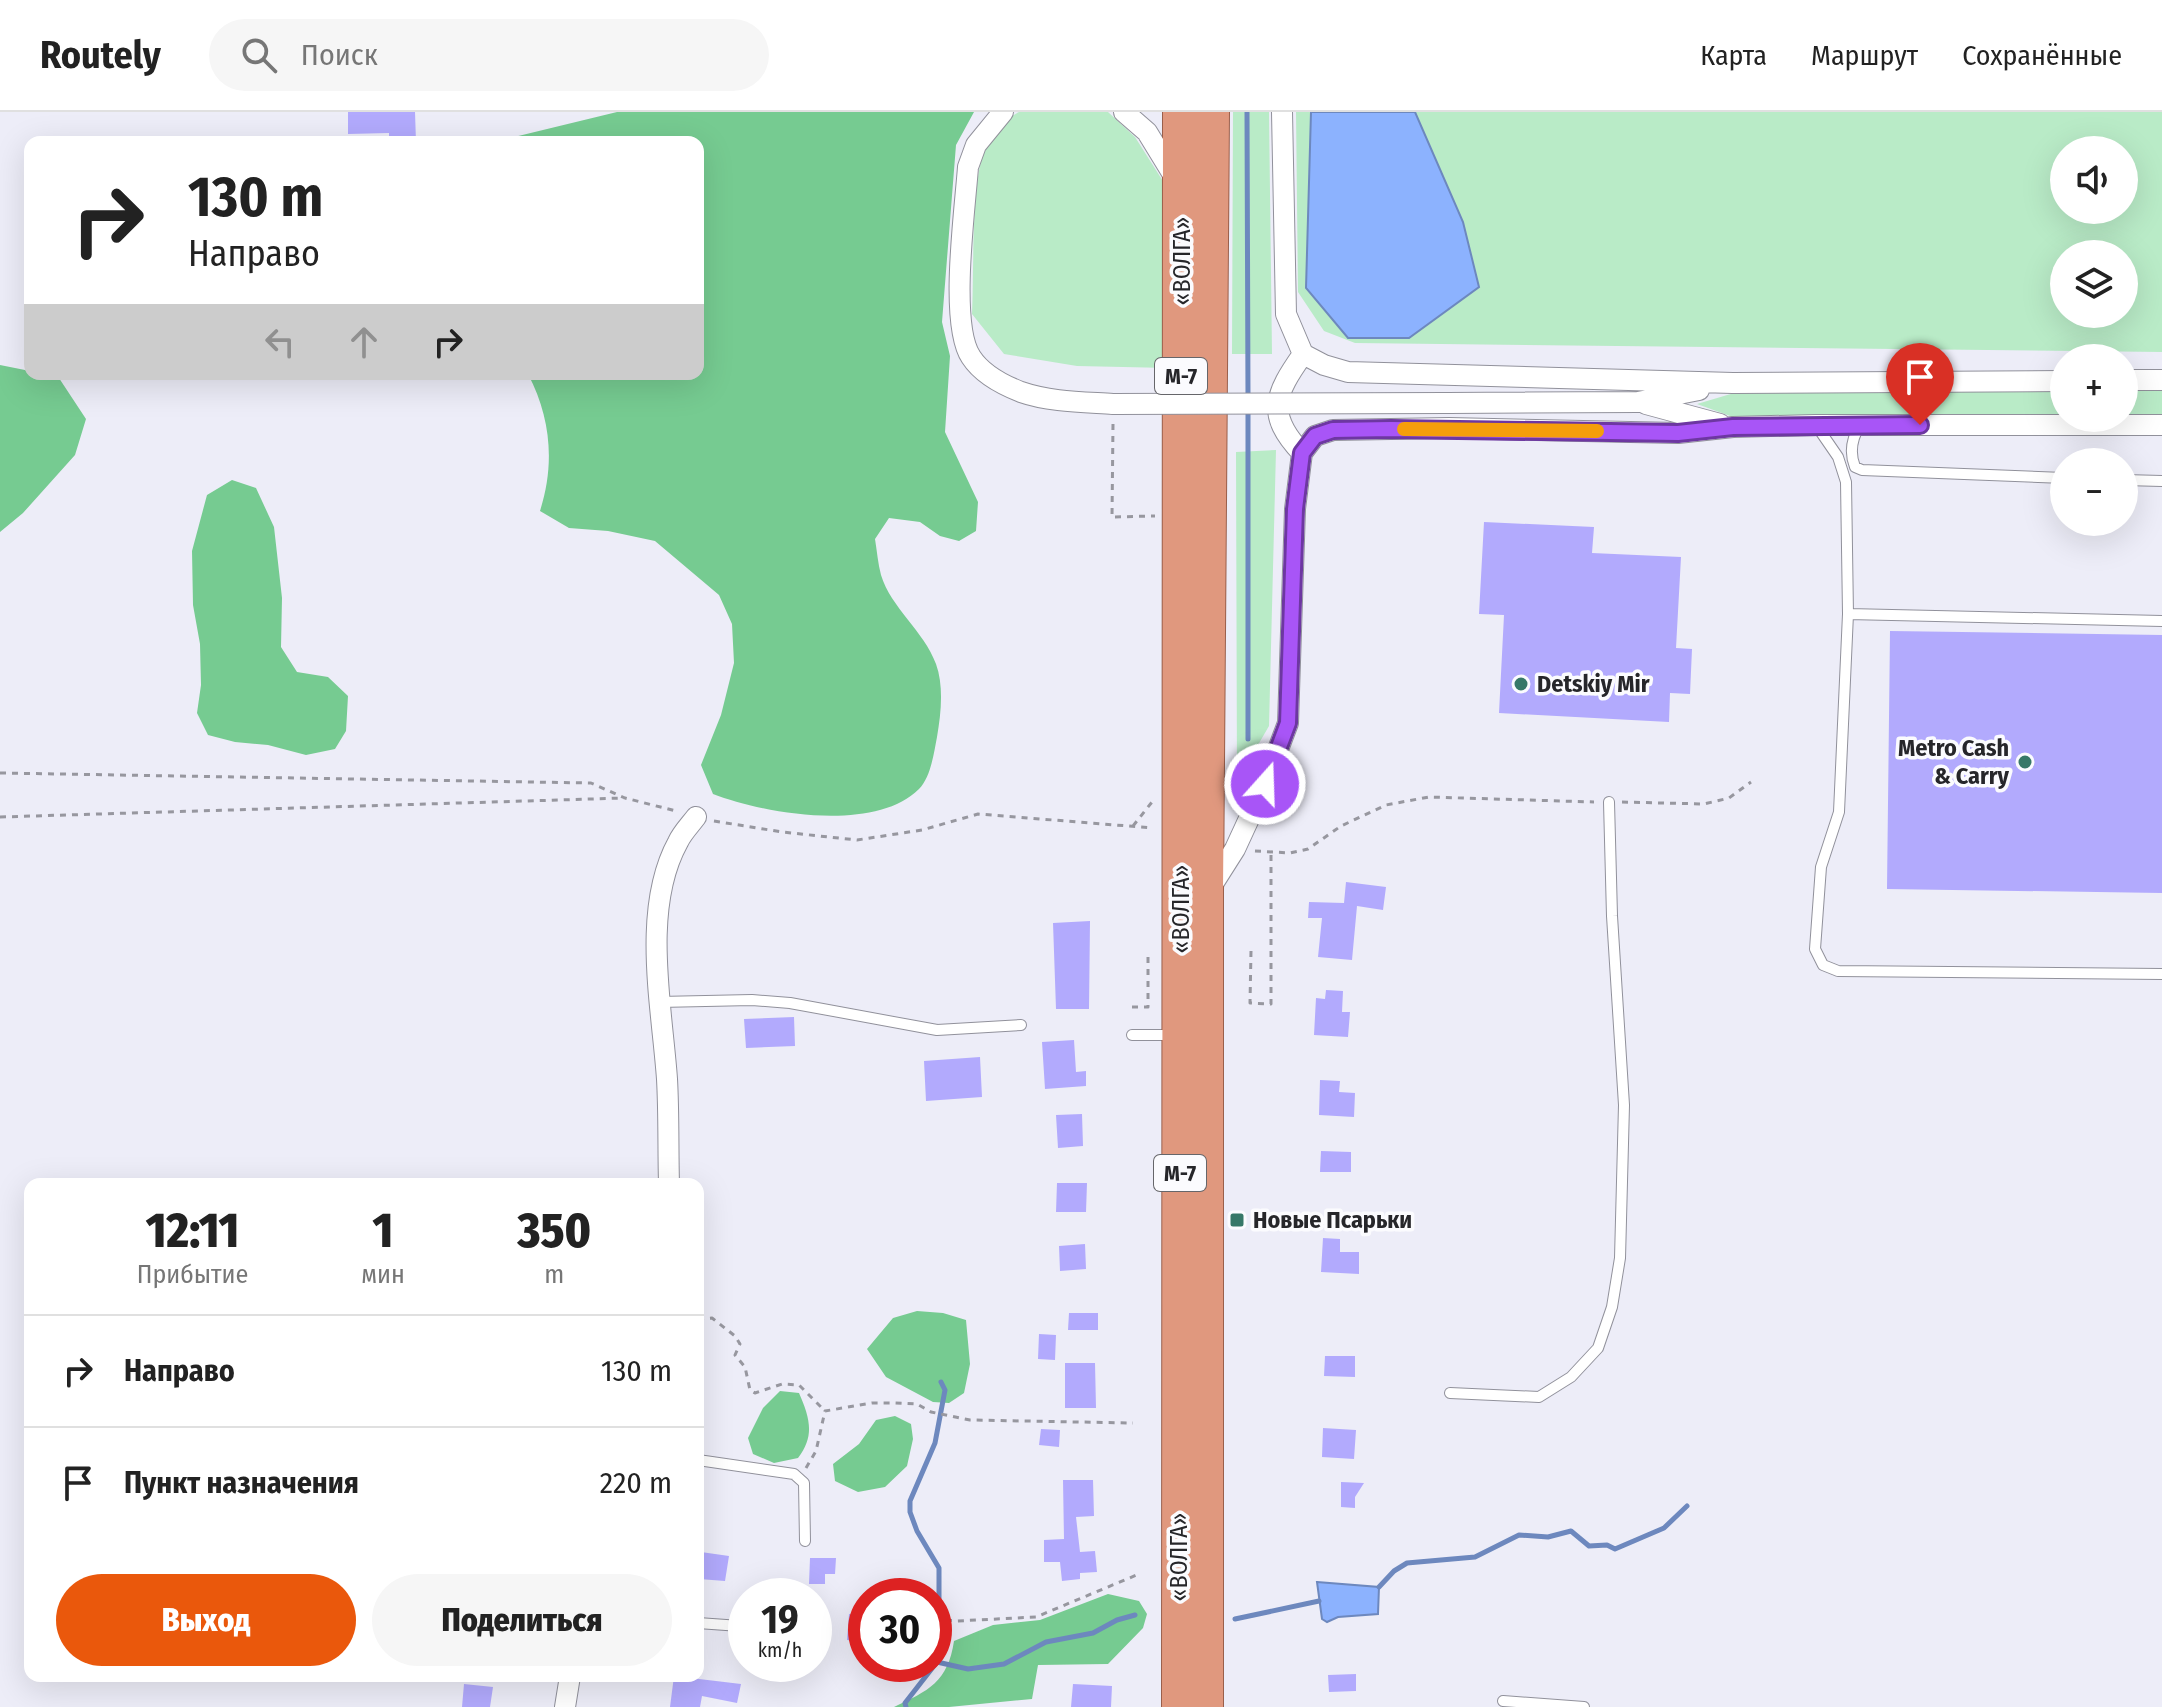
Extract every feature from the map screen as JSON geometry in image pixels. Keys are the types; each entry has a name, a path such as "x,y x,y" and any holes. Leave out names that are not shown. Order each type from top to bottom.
{"highway":[{"name":"«ВОЛГА»","path":"1179,1707 1180,112"},
{"name":"«ВОЛГА»","path":"1206,1707 1206,893 1212,112"}],"street":[{"path":"1003,112 976,145 968,167 960,315 971,357 990,377 1021,392 1113,408 1638,402 1733,383"},
{"path":"1124,112 1147,132 1182,188"},
{"path":"1282,112 1286,314 1303,354 1324,365 1348,372 1733,383 2050,381"},
{"path":"1302,453 1286,436 1279,422 1277,403 1280,388 1303,354"},
{"path":"2138,380 2162,380"},
{"path":"1638,402 1733,427"},
{"path":"1206,893 1235,849 1265,784 1288,723 1295,509 1302,453 1315,436 1333,430 1449,428 1678,433 1733,427 1816,425 2162,425"},
{"path":"669,1178 667,1080 659,1002 659,907 665,873 678,842 696,817"},
{"path":"565,1707 569,1682"}],"lane":[{"path":"1816,425 1838,457 1846,482 1848,614 1839,812 1824,854 1815,949 1823,965 1838,971 2162,974"},
{"path":"1860,425 1853,437 1852,460 1855,467 1862,470 2050,477"},
{"path":"2138,480 2162,481"},
{"path":"1848,614 2162,621"},
{"path":"1450,1393 1539,1397 1571,1377 1598,1348 1612,1307 1620,1258 1624,1105 1612,916 1609,802"},
{"path":"659,1002 752,1000 790,1003 937,1030 1021,1025"},
{"path":"1132,1035 1181,1035"},
{"path":"704,1461 797,1477 804,1483 805,1541"},
{"path":"704,1623 728,1625"},
{"path":"1503,1701 1584,1707"}],"path":[{"path":"1112,517 1113,408"},
{"path":"0,773 591,783 625,798 696,817 782,832 857,840 922,830 978,814 1181,830"},
{"path":"1235,849 1290,853 1308,849 1341,826 1386,805 1429,797 1704,804 1729,798 1751,782"},
{"path":"0,817 625,798"},
{"path":"1251,951 1250,1003 1271,1004 1271,852"},
{"path":"1132,1007 1148,1007 1148,951"},
{"path":"704,1319 712,1318 735,1336 740,1344 735,1355 745,1367 750,1390 755,1393 782,1384 799,1385 825,1411"},
{"path":"825,1411 872,1403 894,1403 917,1404 931,1412 970,1420 1133,1423"},
{"path":"797,1477 816,1451 825,1411"},
{"path":"952,1621 1036,1617 1139,1574"}],"green space":[{"path":"617,112 974,112 956,145 942,322 950,356 945,432 978,502 976,531 959,541 940,536 920,522 889,518 875,539 886,587 931,652 940,681 940,719 929,771 919,789 900,803 876,811 819,816 761,808 713,794 701,765 721,715 734,663 732,624 719,595 655,541 608,531 569,528 540,511 548,476 548,441 542,407 531,380 704,380 704,136 519,136"},
{"path":"1019,112 1108,112 1135,137 1168,189 1169,368 1077,366 1004,354 972,314 975,207 980,166 994,135"},
{"path":"1233,112 1269,112 1272,354 1232,354"},
{"path":"1296,112 2162,112 2162,352 2138,352 2138,344 2050,344 2050,351 1355,343 1324,331 1298,292"},
{"path":"0,365 24,370 24,380 60,380 86,419 75,455 23,513 0,532"},
{"path":"2162,390 2162,417 2138,417 2138,391"},
{"path":"2050,391 2050,417 1733,417 1697,404 1734,393"},
{"path":"1276,450 1269,726 1237,781 1236,452"},
{"path":"232,480 256,488 274,527 282,598 281,647 297,672 328,677 348,696 346,731 335,749 306,755 208,735 197,713 201,685 200,644 193,605 192,551 207,495"},
{"path":"917,1311 943,1313 966,1320 970,1364 964,1393 949,1403 933,1402 886,1377 867,1349 893,1318"},
{"path":"780,1391 799,1393 808,1419 809,1434 798,1458 774,1463 753,1454 748,1438 763,1408"},
{"path":"895,1416 911,1424 913,1439 907,1466 885,1487 858,1492 835,1481 833,1464 859,1444 876,1420"},
{"path":"1108,1594 1139,1601 1147,1614 1143,1628 1108,1664 1038,1665 1032,1699 949,1707 894,1707 917,1696 935,1682 952,1682 954,1641 993,1625 1040,1620"}],"water":[{"path":"1311,112 1415,112 1463,222 1479,287 1409,338 1348,338 1306,288"},
{"path":"1317,1582 1379,1587 1378,1614 1338,1617 1327,1622 1322,1619"}],"building":[{"path":"348,112 415,112 416,136 348,134"},
{"path":"1484,522 1594,527 1592,553 1681,557 1676,648 1692,649 1690,694 1670,693 1669,722 1499,713 1504,615 1479,614"},
{"name":"Metro Cash & Carry","path":"1890,631 2162,635 2162,893 1887,889"},
{"path":"1346,882 1386,887 1383,910 1357,906 1352,960 1318,957 1322,918 1308,918 1309,902 1344,903"},
{"path":"1090,921 1089,1009 1056,1009 1053,923"},
{"path":"1326,990 1343,991 1342,1012 1350,1012 1348,1037 1314,1035 1316,998 1325,999"},
{"path":"794,1017 795,1046 746,1048 744,1019"},
{"path":"1074,1040 1076,1072 1086,1071 1086,1086 1045,1089 1042,1042"},
{"path":"980,1057 982,1097 926,1101 924,1061"},
{"path":"1320,1080 1340,1081 1339,1092 1355,1093 1354,1117 1319,1115"},
{"path":"1082,1114 1083,1146 1058,1148 1056,1115"},
{"path":"1321,1151 1351,1152 1351,1172 1320,1172"},
{"path":"1057,1183 1087,1183 1086,1212 1056,1212"},
{"path":"1323,1238 1340,1239 1340,1252 1359,1252 1359,1274 1321,1272"},
{"path":"1085,1244 1086,1269 1060,1271 1059,1246"},
{"path":"1069,1313 1098,1313 1098,1330 1068,1330"},
{"path":"1039,1334 1056,1335 1055,1360 1038,1359"},
{"path":"1325,1356 1355,1356 1355,1377 1324,1376"},
{"path":"1065,1363 1095,1363 1096,1408 1065,1408"},
{"path":"1323,1428 1356,1430 1354,1459 1322,1457"},
{"path":"1041,1429 1060,1430 1059,1447 1039,1445"},
{"path":"1063,1480 1093,1480 1094,1516 1076,1517 1080,1552 1095,1551 1097,1572 1080,1573 1080,1579 1062,1581 1060,1562 1044,1562 1044,1540 1064,1539"},
{"path":"1341,1482 1364,1483 1355,1497 1355,1508 1341,1507"},
{"path":"704,1552 729,1556 725,1581 704,1579"},
{"path":"810,1558 836,1558 835,1574 825,1574 825,1578 809,1578"},
{"path":"1356,1674 1356,1691 1329,1692 1328,1675"},
{"path":"704,1680 741,1684 737,1703 702,1696 700,1707 670,1707 673,1682 704,1682"},
{"path":"464,1684 493,1687 490,1707 462,1707"},
{"path":"1073,1684 1112,1686 1111,1707 1071,1707"}],"waterway":[{"path":"1247,112 1248,398"},
{"path":"1248,408 1248,739"},
{"path":"939,1578 939,1568 917,1531 910,1512 910,1501 935,1443 945,1390 941,1382"},
{"path":"1379,1587 1407,1563 1475,1557 1519,1535 1548,1537 1571,1531 1589,1546 1607,1545 1615,1549 1664,1528 1687,1506"},
{"path":"1235,1619 1319,1601"},
{"path":"952,1665 968,1669 1004,1664 1046,1642 1093,1633 1117,1620 1135,1615"},
{"path":"906,1707 905,1703 921,1682"}],"slow traffic":[{"path":"1404,429 1597,431"}],"place":[{"name":"Detskiy Mir","path":"1521,684"},
{"name":"Metro Cash & Carry","path":"2025,762"},
{"name":"Новые Псарьки","path":"1237,1220"}],"route":[{"path":"1265,784 1288,723 1295,509 1302,453 1315,436 1333,430 1449,428 1678,433 1733,427 1920,425"}]}
